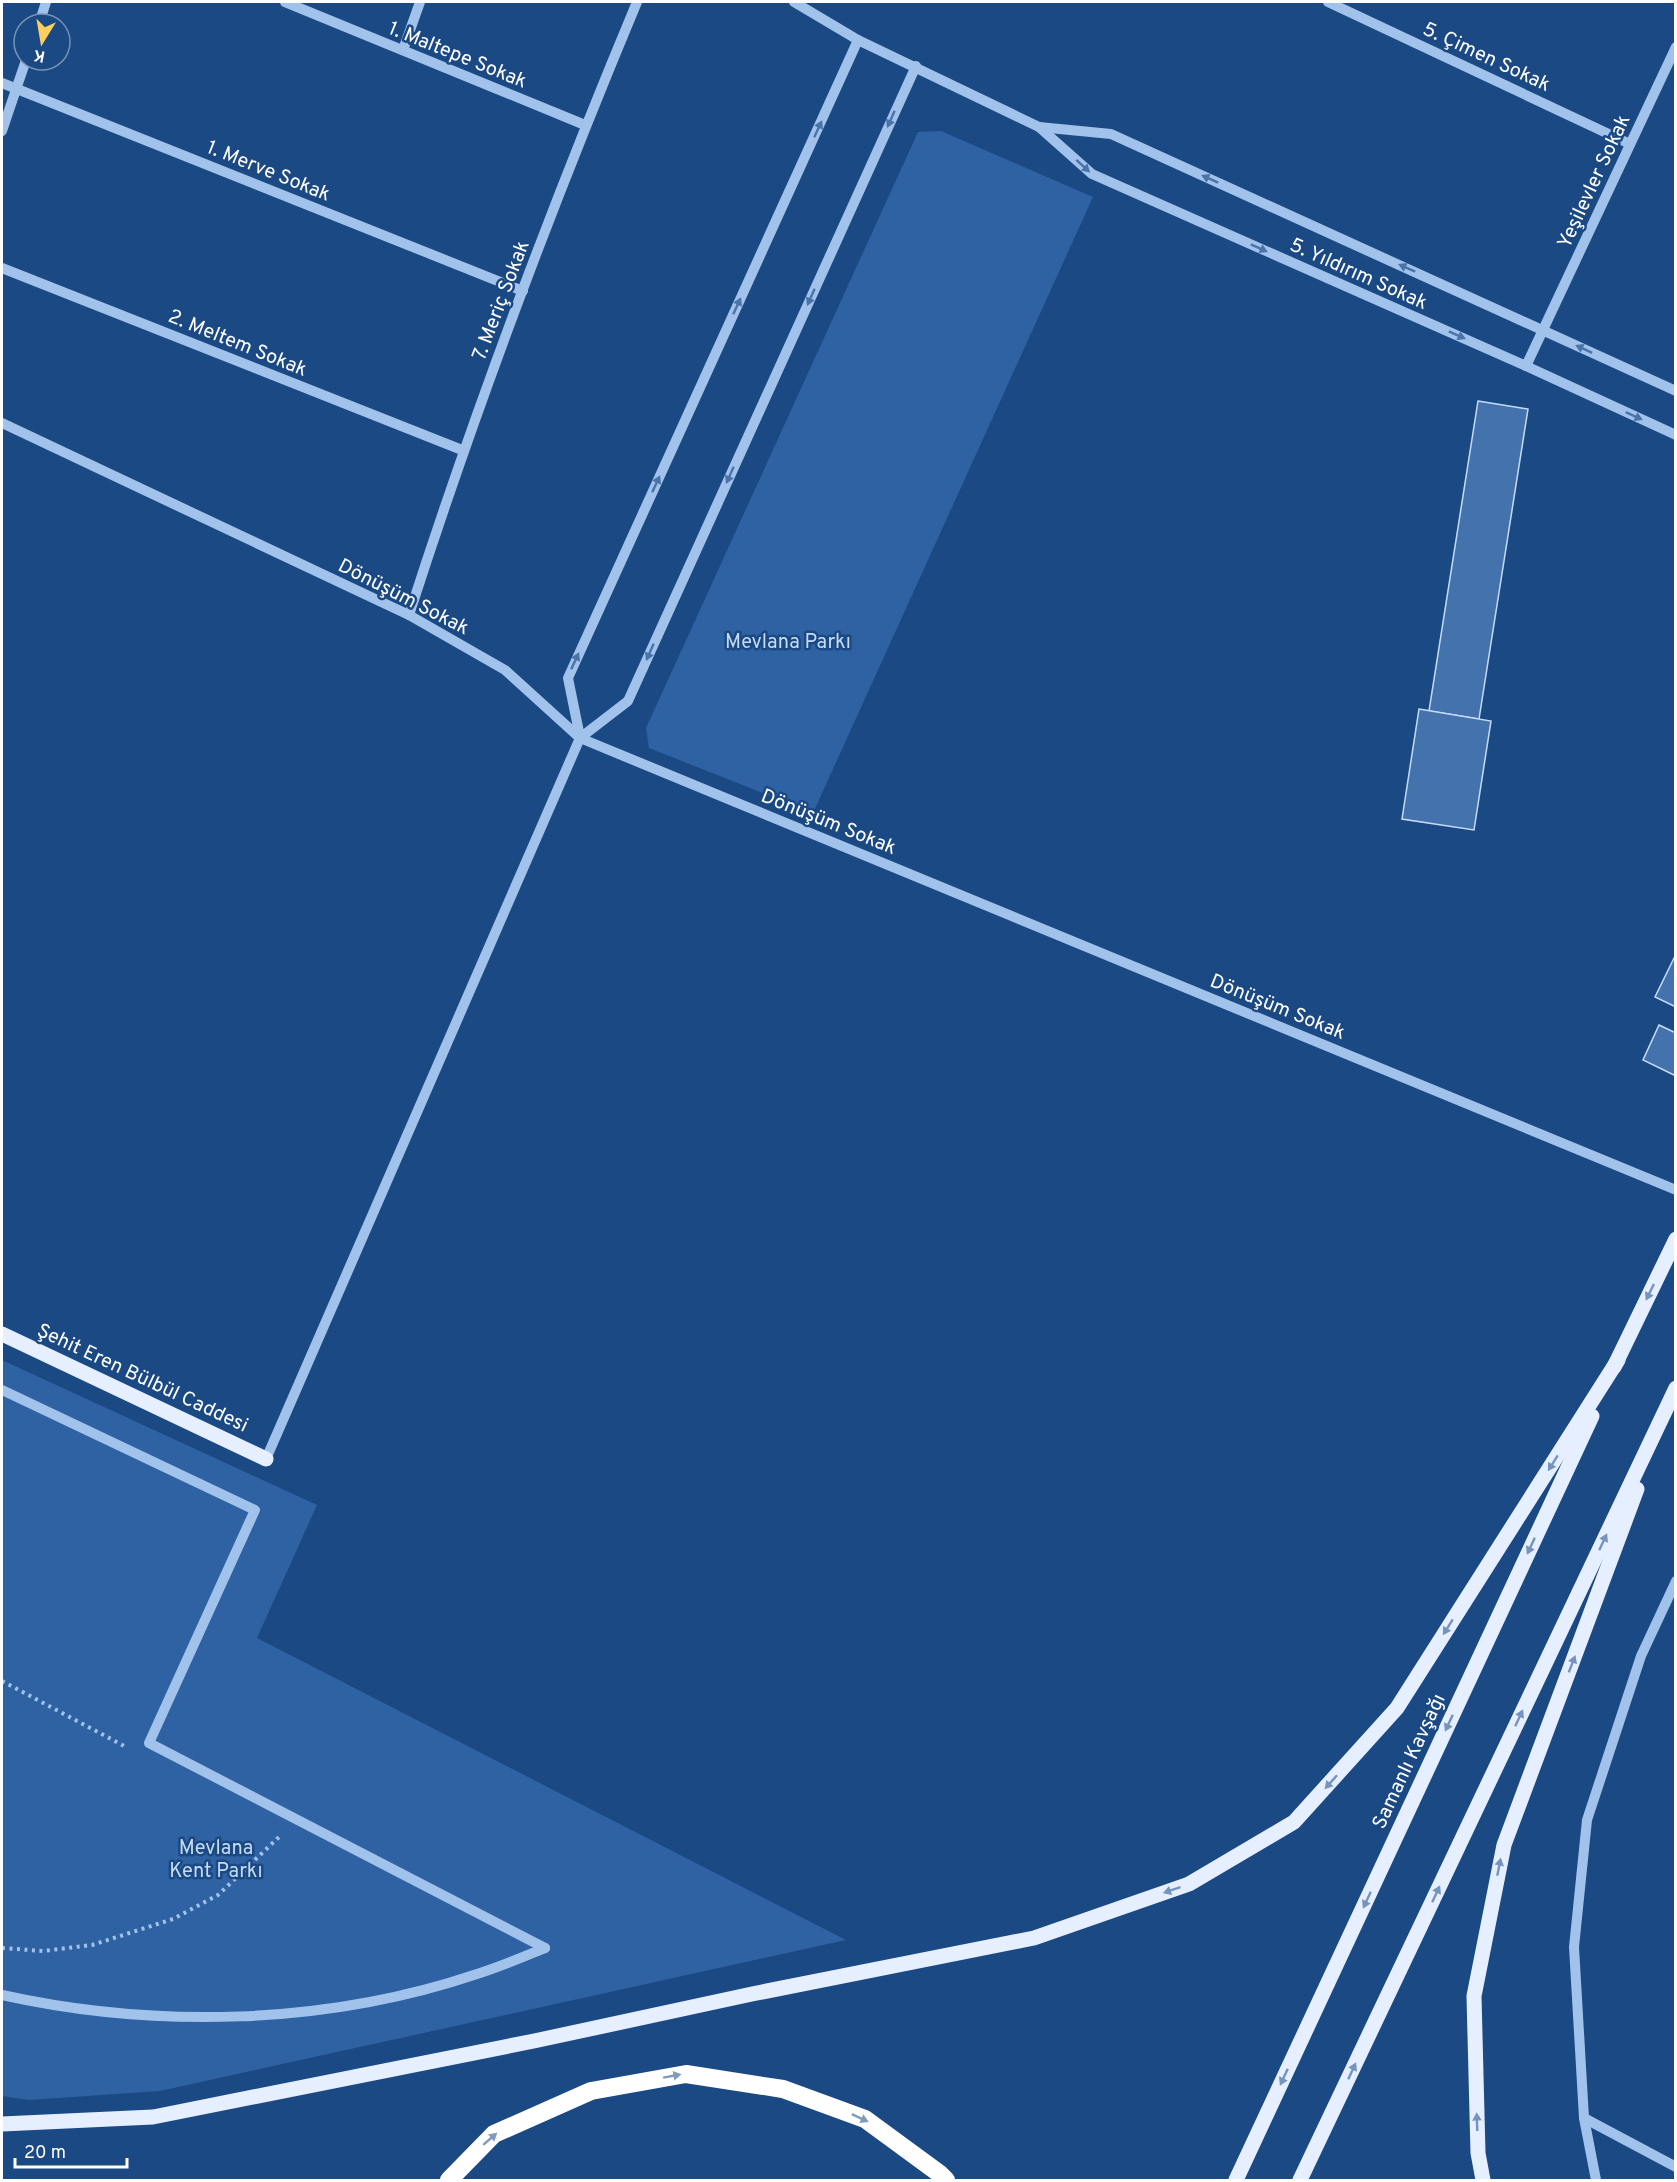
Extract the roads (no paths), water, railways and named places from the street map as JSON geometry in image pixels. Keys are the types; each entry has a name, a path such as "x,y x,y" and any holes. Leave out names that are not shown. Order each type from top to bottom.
{"highway":[{"path":"449,2181 494,2134 591,2091 686,2074 783,2089 865,2119 940,2174 946,2181"}],"main road":[{"path":"2,2124 153,2117 534,2042 752,1994 1034,1938 1190,1884 1294,1822 1398,1707 1618,1360 1676,1239"},
{"name":"Şehit Eren Bülbül Caddesi","path":"2,1334 266,1459"},
{"name":"Samanlı Kavşağı","path":"1236,2181 1618,1360"},
{"path":"1300,2181 1676,1388"},
{"path":"1483,2181 1478,2153 1474,1996 1504,1845 1676,1388"}],"street":[{"name":"1. Maltepe Sokak","path":"285,2 585,125"},
{"path":"403,50 420,2"},
{"name":"7. Meriç Sokak","path":"408,615 462,450 585,125 637,2"},
{"name":"5. Yıldırım Sokak","path":"794,2 858,40 1039,127 1092,174 1676,435"},
{"name":"5. Çimen Sokak","path":"1328,2 1630,144"},
{"path":"580,738 568,678 858,40"},
{"name":"Yeşilevler Sokak","path":"1526,366 1676,47"},
{"path":"266,1459 580,738 628,701 916,66"},
{"path":"2,131 22,72"},
{"name":"1. Merve Sokak","path":"2,82 523,291"},
{"name":"5. Yıldırım Sokak","path":"1039,127 1111,134 1676,391"},
{"name":"2. Meltem Sokak","path":"2,268 462,450"},
{"name":"Dönüşüm Sokak","path":"2,423 408,615 505,670 580,738 1676,1190"},
{"path":"2,1390 255,1510 149,1743 545,1948 477,1975 425,1989 363,2002 251,2016 148,2016 52,2005 2,1995"},
{"path":"1596,2181 1584,2118 1574,1947 1587,1820 1641,1656 1676,1581"},
{"path":"1584,2118 1676,2167"}],"park label":[{"name":"Mevlana Parkı","path":"788,641"},
{"name":"Mevlana Kent Parkı","path":"216,1858"}]}
